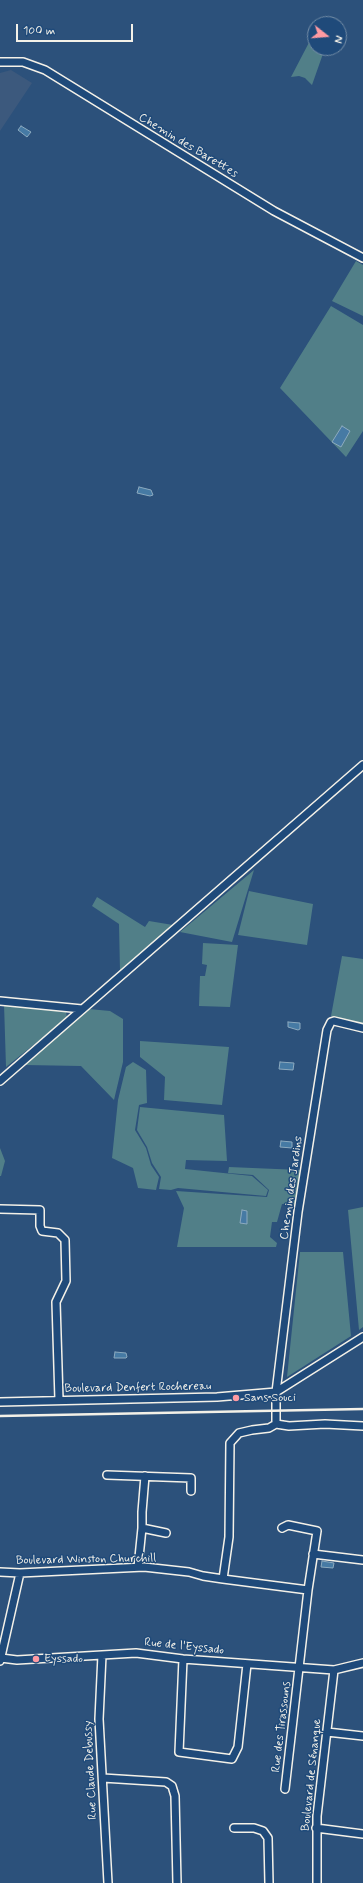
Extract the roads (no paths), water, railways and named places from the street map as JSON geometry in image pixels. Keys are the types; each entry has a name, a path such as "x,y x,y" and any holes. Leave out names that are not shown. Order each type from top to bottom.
{"street":[{"name":"Chemin des Barettes","path":"0,62 23,62 45,70 274,211 363,258"},
{"path":"0,1081 363,765"},
{"path":"0,1001 82,1009"},
{"name":"Chemin des Jardins","path":"276,1392 298,1212 327,1030 331,1022 334,1021 363,1028"},
{"path":"0,1209 40,1210 40,1226 42,1231 58,1234 65,1240 66,1280 56,1302 59,1400"},
{"path":"276,1424 276,1392 363,1337"},
{"name":"Boulevard Denfert Rochereau","path":"0,1402 217,1397 276,1392"},
{"path":"223,1579 229,1537 230,1443 239,1433 269,1428 276,1424 289,1426 325,1424 363,1426"},
{"path":"107,1475 191,1478 191,1491"},
{"path":"138,1567 145,1476"},
{"name":"Rue des Tirassouns","path":"282,1528 288,1525 317,1530 308,1590 285,1789"},
{"path":"142,1528 166,1533"},
{"path":"313,1554 363,1560"},
{"name":"Boulevard Winston Churchill","path":"0,1572 20,1573 138,1567 189,1572 203,1576 308,1590"},
{"path":"1,1660 20,1573"},
{"name":"Rue de l'Eyssado","path":"1,1660 136,1653 182,1659 334,1670 363,1663"},
{"name":"Rue Claude Debussy","path":"102,1655 98,1719 103,1778 108,1883"},
{"path":"182,1659 179,1752 232,1759 238,1747 247,1664"},
{"name":"Boulevard de Sénanque","path":"317,1883 316,1828 334,1670"},
{"path":"327,1732 363,1736"},
{"path":"103,1778 166,1782 172,1786 175,1796 177,1883"},
{"path":"234,1828 254,1828 263,1831 268,1838 269,1883"},
{"path":"316,1828 363,1834"}],"railway":[{"path":"0,1416 363,1409"}],"place":[{"name":"Sans Souci","path":"236,1398"},
{"name":"Eyssado","path":"36,1659"}]}
